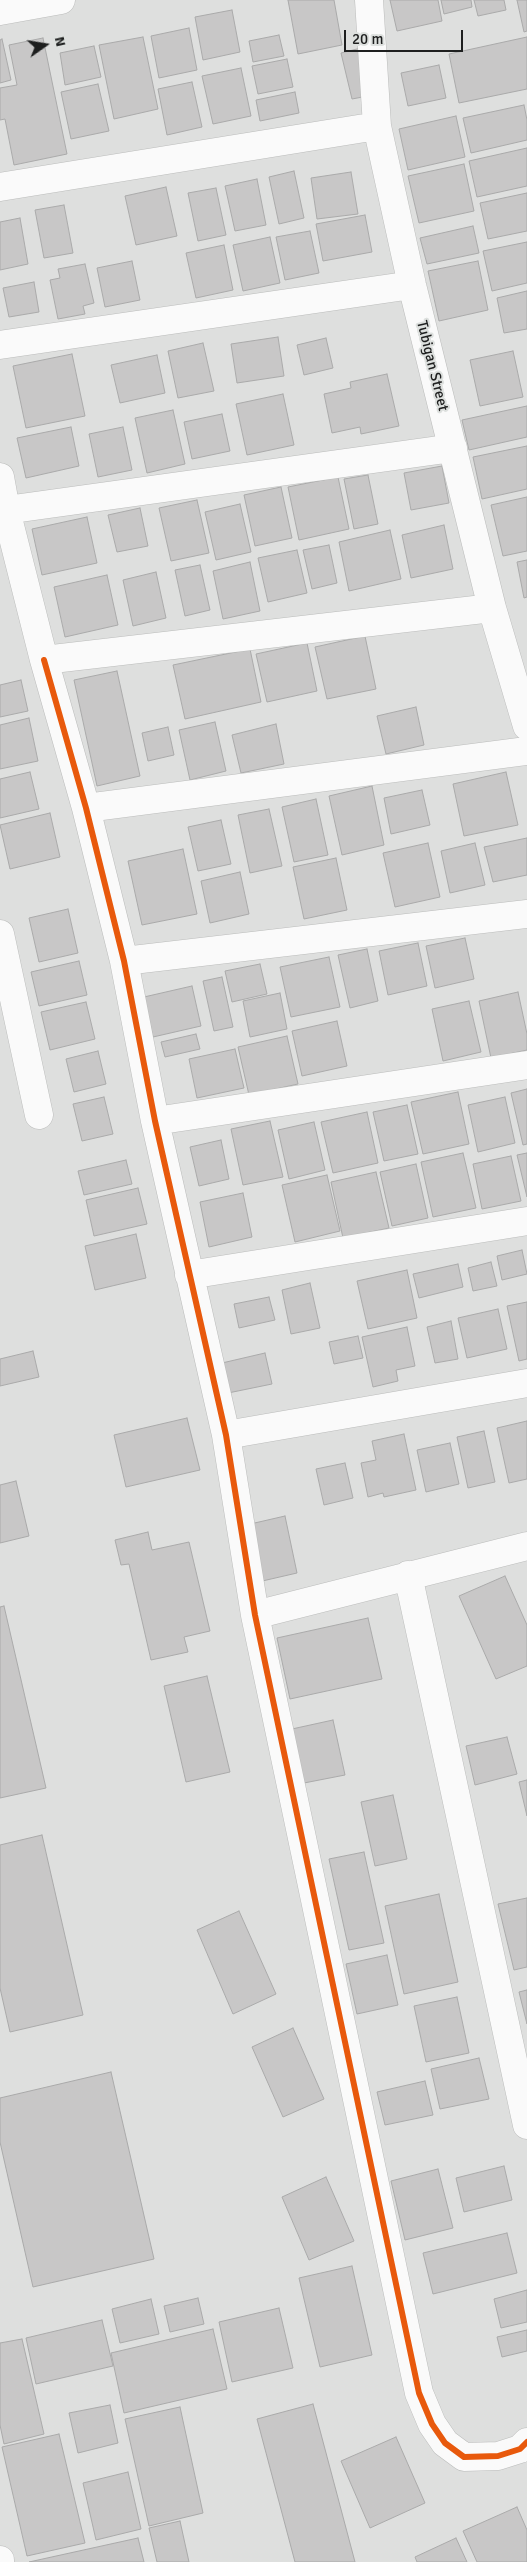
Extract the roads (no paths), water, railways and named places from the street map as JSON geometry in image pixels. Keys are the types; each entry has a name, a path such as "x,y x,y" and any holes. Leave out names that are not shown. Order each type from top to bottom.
{"street":[{"path":"0,11 61,0"},
{"name":"Tubigan Street","path":"369,0 377,126 412,285 492,608 527,726"},
{"path":"0,187 377,126"},
{"path":"0,345 412,285"},
{"path":"6,510 453,448"},
{"path":"0,477 6,510 44,660 86,808 124,961 155,1122 226,1435 255,1615 419,2392 432,2424 445,2443 464,2457 498,2456 520,2449 527,2442"},
{"path":"44,660 492,608"},
{"path":"86,808 527,751"},
{"path":"124,961 527,914"},
{"path":"0,934 40,1115"},
{"path":"155,1122 527,1065"},
{"path":"189,1275 527,1220"},
{"path":"226,1435 527,1383"},
{"path":"255,1615 527,1546"},
{"path":"408,1575 527,2125"}]}
